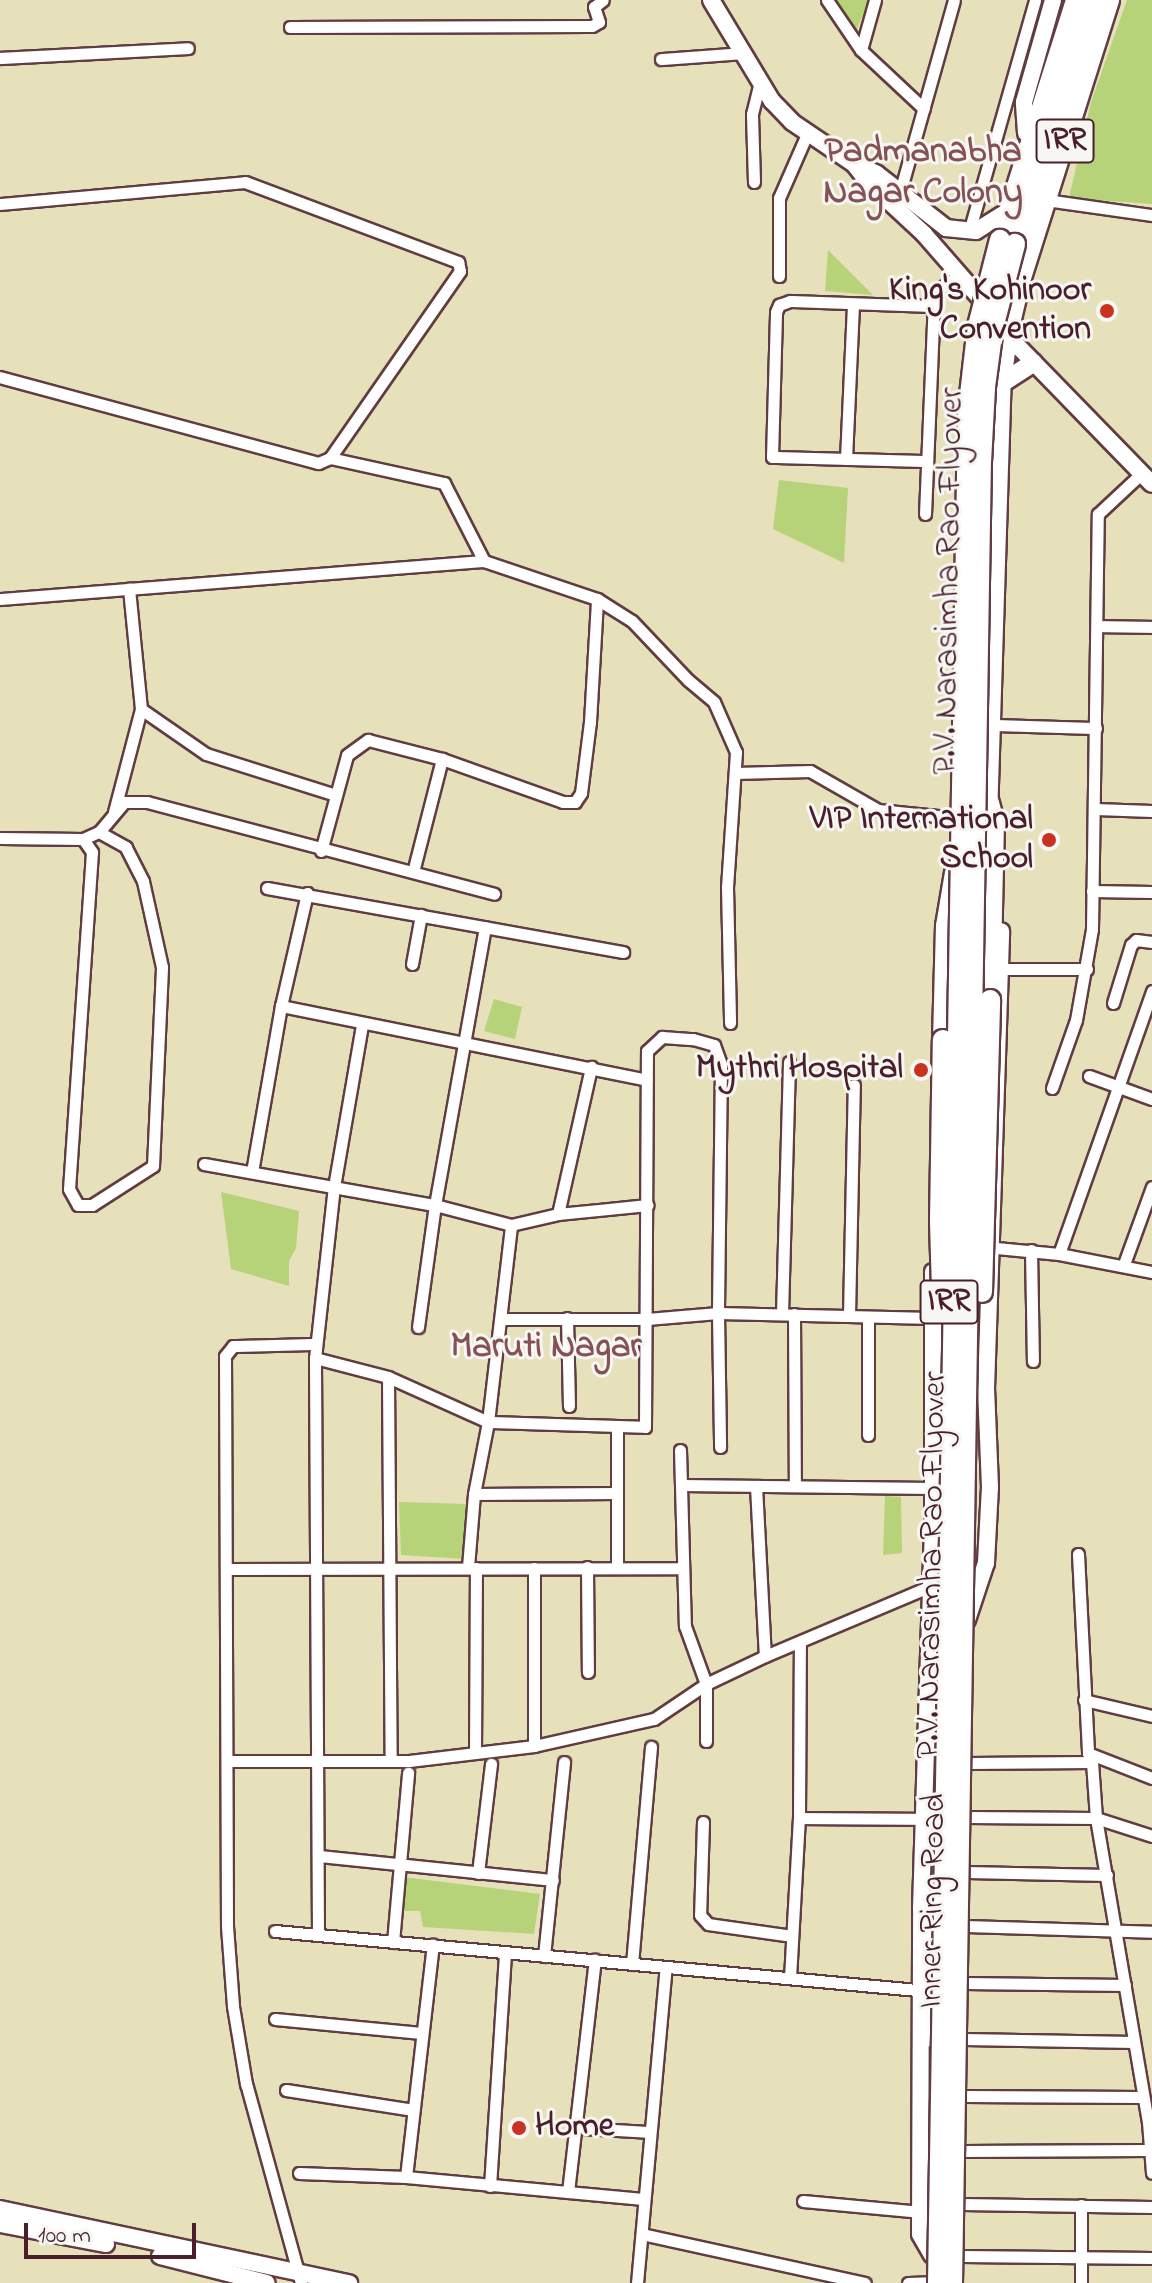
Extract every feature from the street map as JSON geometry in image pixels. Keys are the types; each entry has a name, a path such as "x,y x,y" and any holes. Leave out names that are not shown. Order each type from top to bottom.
{"highway":[{"name":"P.V. Narasimha Rao Flyover","path":"952,2283 969,398 978,326 992,267 1076,0"},
{"name":"P.V. Narasimha Rao Flyover","path":"938,2283 985,387 1003,285 1092,0"},
{"path":"958,1518 986,1226 994,822 989,798"},
{"path":"958,855 946,926 940,1232 958,1518"}],"main road":[{"name":"Inner Ring Road","path":"931,2283 927,1990 930,1819 936,1793 936,1584 949,1489 949,1140 958,855 956,625 963,396 978,296 986,265 1068,0"},
{"name":"Inner Ring Road","path":"961,2283 967,1620 986,1247 989,798 1002,383 1008,336 1021,281 1110,0"},
{"path":"986,265 995,276 1010,282 1021,281"},
{"path":"1002,383 1033,363"},
{"path":"936,1793 967,1793"}],"street":[{"path":"290,27 592,26 599,22 594,7 603,0"},
{"path":"711,0 760,83 792,122 854,164 978,296"},
{"path":"827,0 861,50 924,109"},
{"path":"861,50 875,0"},
{"path":"900,192 954,0"},
{"path":"969,232 1035,0"},
{"path":"1026,133 1024,102 1053,0"},
{"path":"0,58 188,48"},
{"path":"661,59 742,53"},
{"path":"754,182 752,114 760,83"},
{"path":"779,276 779,198 808,132"},
{"path":"854,164 877,174 939,224 969,232 1002,215"},
{"path":"0,204 245,182 458,262 460,271 330,458 318,463 0,377"},
{"path":"1046,200 1152,215"},
{"path":"925,514 933,306 939,289 961,275"},
{"path":"927,461 776,458 771,455 776,312 779,305 790,301 933,306"},
{"path":"846,459 853,304"},
{"path":"1008,336 1147,478 1098,514 1095,809 1087,969 1076,1020 1052,1088"},
{"path":"330,458 444,483 484,561"},
{"path":"0,599 484,561 597,599 632,621 688,680 714,702 736,752 727,887 730,1023"},
{"path":"114,812 141,709 129,589"},
{"path":"321,851 347,755 368,740 442,759 563,802 575,802 581,793 590,722 597,599"},
{"path":"1097,626 1152,627"},
{"path":"141,709 206,754 336,795"},
{"path":"992,725 1096,728"},
{"path":"413,872 442,759"},
{"path":"735,773 810,771 878,810 958,818"},
{"path":"989,798 1002,825 1001,969 986,1247 1059,1254 1124,1264 1152,1272"},
{"path":"0,838 83,839 99,832 124,802 147,802 321,851 494,894"},
{"path":"1095,809 1152,811"},
{"path":"83,839 92,852 69,1189 78,1205 92,1205 153,1166 162,967 143,881 126,847 99,832"},
{"path":"267,888 623,952"},
{"path":"1092,891 1152,892"},
{"path":"252,1172 281,1006 307,893"},
{"path":"412,964 421,915"},
{"path":"418,1327 435,1205 485,927"},
{"path":"1113,1003 1131,945 1136,940 1152,942"},
{"path":"1001,969 1087,969"},
{"path":"1059,1254 1120,1089 1152,991"},
{"path":"281,1006 362,1025 647,1080"},
{"path":"318,1935 320,1856 315,1761 315,1358 334,1187 362,1025"},
{"path":"315,1358 388,1377 488,1422 645,1427 647,1051 662,1037 714,1045 721,1064 720,1447"},
{"path":"789,1062 788,1314 795,1486"},
{"path":"558,1214 591,1067"},
{"path":"1089,1076 1152,1099"},
{"path":"849,1316 854,1085"},
{"path":"799,1818 930,1819 936,1584 933,1184 949,1140"},
{"path":"204,1164 435,1205 511,1225 558,1214 648,1205"},
{"path":"1124,1264 1152,1187"},
{"path":"475,1753 474,1494 488,1422 511,1225"},
{"path":"1031,1250 1033,1361"},
{"path":"502,1319 647,1319 718,1313 933,1318"},
{"path":"868,1317 868,1435"},
{"path":"567,1318 569,1406"},
{"path":"300,2279 246,2084 233,2006 227,1926 229,1761 225,1356 233,1346 316,1344"},
{"path":"388,1377 391,1759"},
{"path":"617,1428 617,1567"},
{"path":"680,1450 685,1626 706,1684 706,1741"},
{"path":"681,1485 933,1488"},
{"path":"756,1486 765,1656"},
{"path":"474,1494 617,1493"},
{"path":"1078,1554 1084,1700 1096,1818 1117,1930 1141,2097 1148,2122 1152,2173"},
{"path":"587,1567 588,1672"},
{"path":"534,1568 534,1746"},
{"path":"227,1569 681,1568"},
{"path":"229,1761 409,1761 534,1746 654,1719 706,1684 936,1584"},
{"path":"790,1978 799,1818 800,1643"},
{"path":"1084,1700 1152,1716"},
{"path":"632,1964 651,1747"},
{"path":"968,1763 1090,1757 1152,1778"},
{"path":"544,1956 564,1762"},
{"path":"478,1873 491,1764"},
{"path":"393,1942 408,1773"},
{"path":"967,1817 1096,1818 1152,1836"},
{"path":"703,1822 700,1915 708,1924 792,1936"},
{"path":"320,1856 553,1880"},
{"path":"967,1872 1107,1875"},
{"path":"966,1926 1152,1932"},
{"path":"275,1931 927,1990 920,2234 932,2255"},
{"path":"406,2177 433,1945"},
{"path":"490,2186 505,1952"},
{"path":"568,2192 595,1960"},
{"path":"637,2283 666,1967"},
{"path":"965,1983 1125,1985"},
{"path":"275,2019 421,2033"},
{"path":"964,2039 1134,2042"},
{"path":"286,2090 413,2110"},
{"path":"964,2096 1141,2097"},
{"path":"584,2128 650,2132"},
{"path":"963,2151 1149,2150"},
{"path":"299,2173 406,2177 643,2199"},
{"path":"803,2201 921,2212"},
{"path":"962,2204 1152,2207"},
{"path":"1081,2205 1081,2283"},
{"path":"0,2209 300,2279 349,2283"},
{"path":"0,2224 128,2248 267,2283"},
{"path":"642,2234 865,2283"},
{"path":"962,2256 1152,2258"},
{"path":"908,2283 931,2283"}],"green space":[{"path":"836,0 869,0 857,29"},
{"path":"1127,0 1152,0 1152,204 1069,198 1091,102"},
{"path":"828,250 873,295 825,291"},
{"path":"779,480 848,488 844,563 773,529"},
{"path":"494,999 522,1007 515,1039 484,1031"},
{"path":"221,1192 299,1211 296,1248 289,1261 289,1286 231,1269"},
{"path":"885,1496 901,1497 902,1553 883,1555"},
{"path":"399,1502 466,1504 465,1559 401,1555"},
{"path":"403,1877 540,1894 534,1934 423,1927 420,1911 398,1911"}],"place":[{"name":"King's Kohinoor Convention","path":"1107,311"},
{"name":"VIP International School","path":"1049,840"},
{"name":"Mythri Hospital","path":"921,1070"},
{"name":"Home","path":"519,2128"}],"district":[{"name":"Padmanabha Nagar Colony","path":"923,172"},
{"name":"Maruti Nagar","path":"546,1348"}]}
